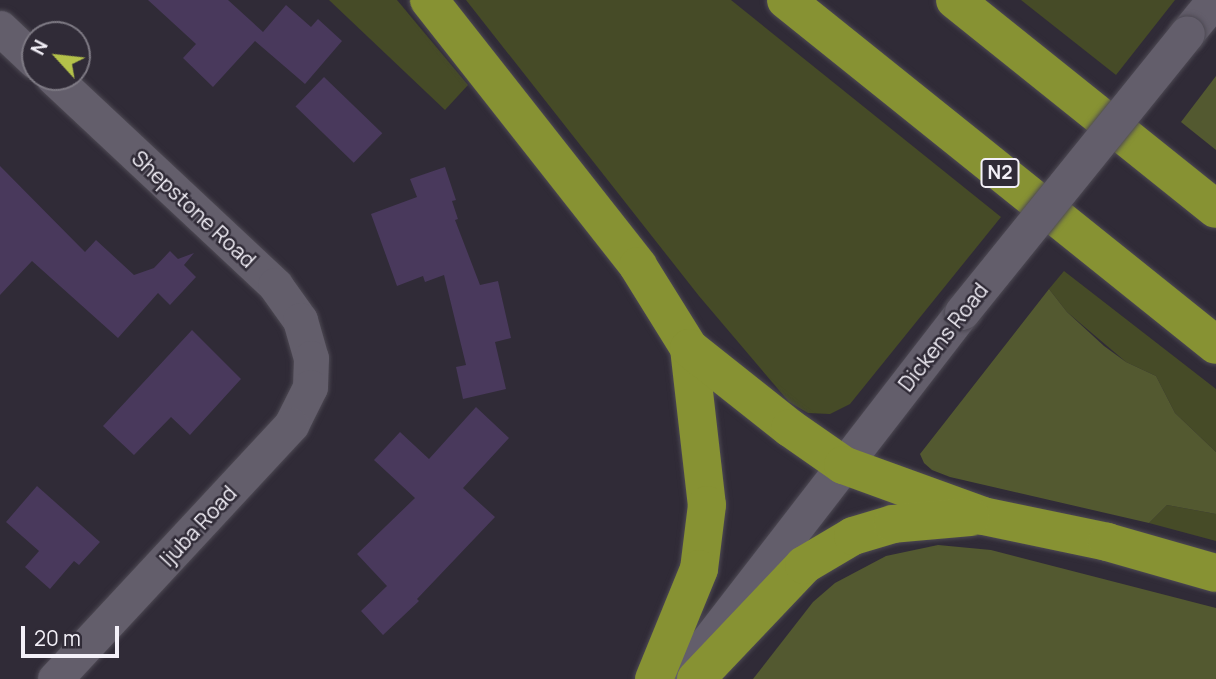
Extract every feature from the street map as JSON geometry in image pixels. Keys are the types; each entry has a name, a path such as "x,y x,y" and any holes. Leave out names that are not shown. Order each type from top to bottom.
{"highway":[{"path":"429,0 638,266 690,348 790,428 843,465 983,516 1107,542 1216,573"},
{"name":"N2","path":"786,0 1216,345"},
{"path":"955,0 1216,209"},
{"path":"654,679 699,569 707,505 690,348"},
{"path":"696,679 804,565 853,536 893,524 983,516"}],"street":[{"name":"Dickens Road","path":"678,679 962,312 1214,0"},
{"path":"0,28 21,48"},
{"name":"Shepstone Road","path":"68,91 275,285 300,320 311,358"},
{"name":"Ijuba Road","path":"55,679 291,425 310,387 311,358"}],"green space":[{"path":"329,0 397,0 468,85 445,110"},
{"path":"466,0 731,0 1001,217 850,404 830,414 808,413 789,402 699,296"},
{"path":"1021,0 1175,0 1116,75"},
{"path":"1216,76 1216,150 1181,122"},
{"path":"1064,271 1216,389 1216,452 1175,413 1156,376 1126,362 1067,312 1049,289"},
{"path":"1049,289 1067,312 1104,346 1126,362 1156,376 1175,413 1216,452 1216,514 1167,505 1149,523 950,477 932,470 924,463 920,454"},
{"path":"1167,505 1216,514 1216,541 1149,523"},
{"path":"938,545 991,550 1216,608 1216,679 753,679 813,602 835,583 886,556"}],"building":[{"path":"148,0 228,0 263,32 286,5 311,27 318,19 342,41 305,84 255,41 213,87 183,58 196,44"},
{"path":"324,77 382,133 354,163 296,106"},
{"path":"0,166 85,252 96,240 134,275 154,268 170,251 178,259 194,253 184,265 196,277 170,305 158,293 118,338 32,261 0,295"},
{"path":"445,167 456,200 452,201 458,219 455,220 480,285 498,281 511,338 495,342 506,389 463,399 456,367 466,365 444,275 425,282 423,276 397,286 371,214 417,197 410,179"},
{"path":"192,330 241,379 190,435 171,417 134,455 103,426"},
{"path":"476,407 509,438 463,488 495,517 417,599 419,601 383,635 361,611 387,586 357,554 415,498 374,460 400,432 429,459"},
{"path":"37,486 100,542 79,565 74,561 50,589 25,567 39,551 6,522"}]}
